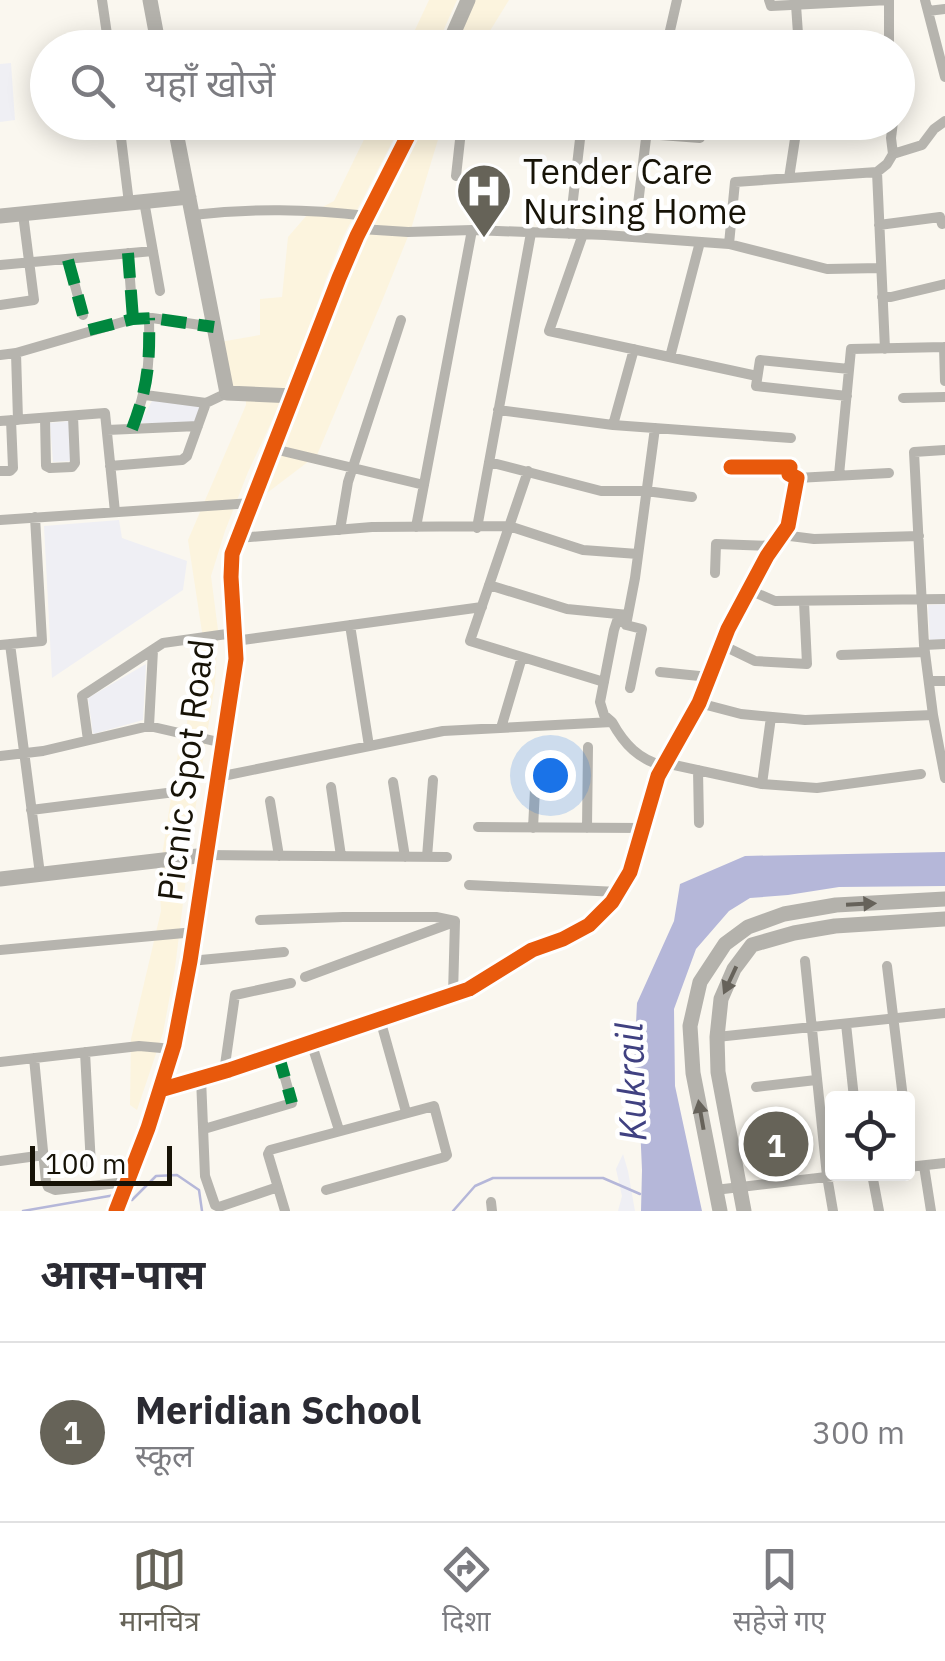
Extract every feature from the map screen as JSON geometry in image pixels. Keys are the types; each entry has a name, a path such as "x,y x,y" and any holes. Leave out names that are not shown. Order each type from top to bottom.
{"street":[{"path":"102,0 106,30"},
{"path":"150,0 156,30"},
{"path":"455,30 468,0"},
{"path":"670,30 678,0"},
{"path":"769,0 771,6 889,0 889,30"},
{"path":"796,5 798,30"},
{"path":"945,9 926,6 945,78"},
{"path":"892,154 922,145 945,121"},
{"path":"123,140 160,291"},
{"path":"178,140 227,393"},
{"name":"Picnic Spot Road","path":"121,1197 173,1049 190,960 236,658 232,554 364,223 405,140"},
{"path":"456,176 460,140"},
{"path":"569,234 580,140"},
{"path":"634,237 646,140"},
{"path":"789,178 795,140"},
{"path":"729,244 735,182 877,172 892,154 890,140"},
{"path":"877,172 885,349"},
{"path":"0,216 189,197"},
{"path":"192,215 295,209 408,232 582,234 729,244 827,269 881,268"},
{"path":"0,304 34,301 23,214"},
{"path":"879,225 940,217 945,223"},
{"path":"416,527 472,230"},
{"path":"477,528 531,233"},
{"path":"582,234 549,331 758,376"},
{"path":"670,357 700,242"},
{"path":"0,265 153,252"},
{"path":"128,253 132,319"},
{"path":"68,260 83,315"},
{"path":"882,296 945,284"},
{"path":"132,430 145,395 150,363 149,318"},
{"path":"0,355 132,319 214,327"},
{"path":"340,530 352,468 401,320"},
{"path":"839,476 851,349 944,347 945,381"},
{"path":"613,425 634,350"},
{"path":"0,472 13,468 9,420 16,353"},
{"path":"847,396 756,386 760,360 849,369"},
{"path":"145,395 206,403 227,393 294,396"},
{"path":"903,398 945,398"},
{"path":"110,466 182,460 187,456 206,403"},
{"path":"498,410 613,425 791,438"},
{"path":"9,420 104,412 114,512"},
{"path":"44,418 46,466 72,467 73,416"},
{"path":"107,430 198,426"},
{"path":"630,688 642,628 626,625 655,428"},
{"path":"274,449 424,485"},
{"path":"945,450 914,452 925,649 945,778"},
{"path":"489,462 601,491 692,497"},
{"path":"731,467 790,467 790,474 797,478 889,473"},
{"path":"528,472 470,640 604,682"},
{"path":"160,1090 468,989 532,950 589,925 612,902 630,872 658,776 699,703 749,590 788,526 797,478"},
{"path":"0,520 252,504"},
{"path":"35,518 42,641 5,644 40,874"},
{"path":"238,538 340,530 509,526 584,550 638,554"},
{"path":"782,535 814,539 919,536"},
{"path":"715,573 716,544 774,546"},
{"path":"489,585 567,609 627,619"},
{"path":"749,590 775,601 945,600"},
{"path":"722,645 754,660 807,664 804,602"},
{"path":"88,740 82,696 163,643 350,625 482,607"},
{"path":"627,619 617,621 600,702 604,715 623,742 649,762 762,784 817,788 920,774"},
{"path":"350,625 369,746"},
{"path":"841,655 945,644"},
{"path":"149,726 152,650"},
{"path":"501,728 522,658"},
{"path":"660,672 709,678"},
{"path":"929,681 945,681"},
{"path":"699,703 741,714 806,720 933,715"},
{"path":"762,784 771,717"},
{"path":"218,777 443,730 612,722"},
{"path":"0,756 149,726 223,743"},
{"path":"586,828 588,748"},
{"path":"533,828 536,770"},
{"path":"698,770 699,823"},
{"path":"427,857 433,780"},
{"path":"393,782 404,857"},
{"path":"331,787 341,856"},
{"path":"32,810 190,790"},
{"path":"270,801 279,856"},
{"path":"478,827 643,828"},
{"path":"0,879 206,855 447,857"},
{"path":"469,885 618,892"},
{"path":"720,1211 693,1073 690,1026 700,982 725,944 748,927 784,914 836,905 945,899"},
{"path":"260,920 436,917 455,921"},
{"path":"744,1211 718,1072 721,999 734,969 752,944 794,933 835,926 945,920"},
{"path":"454,994 455,921"},
{"path":"305,977 455,921"},
{"path":"0,950 194,932"},
{"path":"190,960 284,952"},
{"path":"805,961 825,1166"},
{"path":"887,966 902,1091"},
{"path":"224,1072 235,995 291,983"},
{"path":"717,1038 944,1013 945,1026"},
{"path":"380,1019 406,1112"},
{"path":"846,1024 853,1091"},
{"path":"311,1042 340,1130"},
{"path":"0,1062 139,1046 173,1049"},
{"path":"84,1052 91,1166"},
{"path":"204,1129 292,1103 278,1054"},
{"path":"34,1058 46,1182 52,1190 121,1197"},
{"path":"201,1078 205,1176 216,1206 278,1187"},
{"path":"756,1088 816,1080"},
{"path":"285,1211 270,1150 434,1106 445,1157 326,1190"},
{"path":"0,1160 44,1155"},
{"path":"915,1167 945,1163"},
{"path":"924,1166 931,1211"},
{"path":"715,1190 825,1176"},
{"path":"827,1181 833,1211"},
{"path":"873,1181 879,1211"}],"shaded area":[{"path":"429,0 457,0 444,30 415,30"},
{"path":"472,0 509,0 490,30 458,30"},
{"path":"11,63 15,120 0,122 0,64"},
{"path":"364,140 393,140 343,237 292,378 248,472 211,576 218,630 215,684 175,968 163,1033 137,1110 130,1105 131,1039 161,911 159,875 202,632 188,540 246,405 246,401 227,396 214,343 260,335 260,299 282,297 288,237 307,215 334,201"},
{"path":"408,140 438,140 411,229 317,455 263,496 261,489 354,249"},
{"path":"153,399 200,406 195,423 140,423"},
{"path":"69,421 71,461 53,462 50,423"},
{"path":"119,520 122,538 187,561 183,590 52,678 44,526"},
{"path":"945,604 945,641 930,642 928,605"},
{"path":"146,664 143,720 93,734 88,698"},
{"path":"623,1154 635,1211 618,1211 622,1196 616,1169"}],"water":[{"path":"945,852 945,886 839,887 750,898 729,911 696,949 674,1009 675,1086 702,1211 641,1211 639,1102 634,1064 637,1003 674,921 680,884 745,856"}],"waterway":[{"path":"128,1199 132,1200 156,1176 177,1175 199,1190 202,1211"},
{"path":"453,1211 475,1186 493,1178 603,1178 640,1194"},
{"path":"23,1211 115,1195"}],"marked path":[{"path":"128,253 133,319"},
{"path":"68,260 83,315"},
{"path":"132,429 147,375 149,318"},
{"path":"89,330 152,318 214,327"},
{"path":"278,1053 292,1103"}],"cycle path":[{"path":"116,1211 174,1045 190,961 236,659 232,554 339,278 406,140"},
{"path":"160,1090 469,989 532,950 589,925 612,902 630,872 658,776 699,703 728,629 767,556 788,526 797,478 789,474 790,467 731,467"}],"place":[{"name":"Tender Care Nursing Home","path":"484,240"},
{"name":"Meridian School","path":"776,1144"}],"water label":[{"name":"Kukrail","path":"630,1082"}]}
